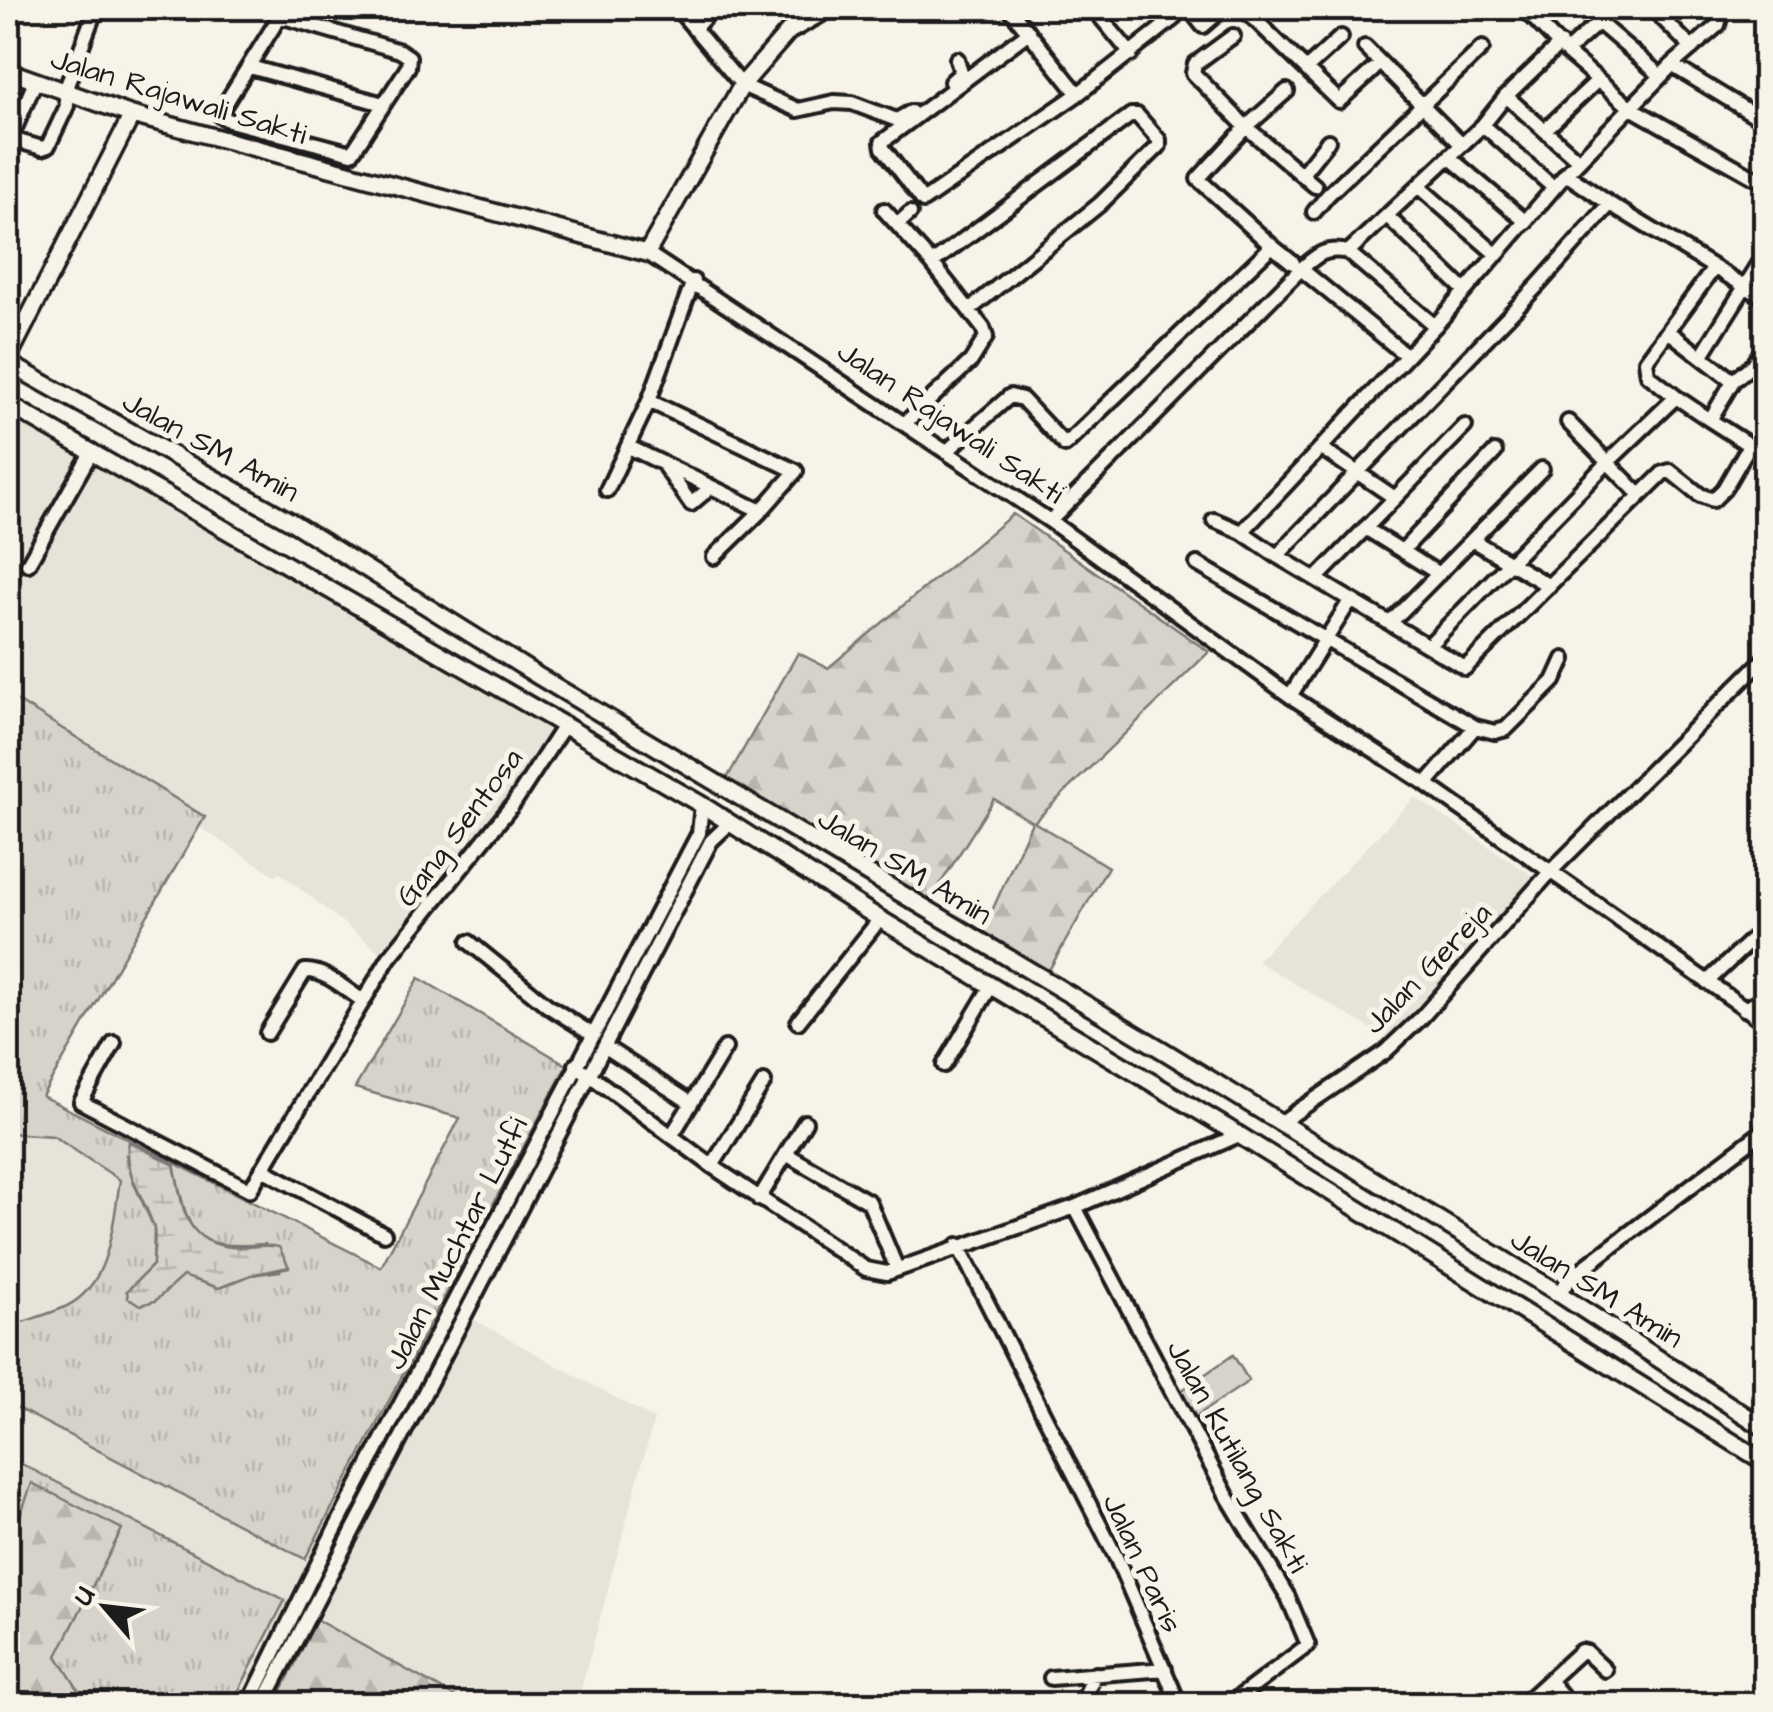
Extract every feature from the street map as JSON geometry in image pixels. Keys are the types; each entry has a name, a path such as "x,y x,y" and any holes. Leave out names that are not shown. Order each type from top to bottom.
{"main road":[{"path":"647,254 742,85 809,8"},
{"name":"Jalan Rajawali Sakti","path":"8,71 132,115 647,254"},
{"path":"8,361 132,115"},
{"name":"Jalan SM Amin","path":"8,361 290,522 1280,1123 1558,1293 1766,1429"},
{"name":"Jalan SM Amin","path":"8,404 702,805 880,920 1239,1135 1766,1462"},
{"path":"855,902 868,876"}],"street":[{"path":"35,82 8,141 42,148 48,146 67,106 65,90 96,8"},
{"path":"676,8 742,85 798,110 834,102 852,103 897,120 959,76 962,69 957,60"},
{"path":"694,28 713,8"},
{"path":"786,35 834,8"},
{"path":"1009,8 1078,94"},
{"path":"1093,8 1131,54"},
{"path":"1029,32 882,142 923,201 1131,54 1173,20 1173,8"},
{"path":"1189,8 1203,26 1224,8"},
{"path":"1243,8 1339,101 1373,70"},
{"path":"1524,8 1631,108 1766,184"},
{"path":"1652,8 1692,48"},
{"path":"1242,532 1435,326 1578,161 1672,65 1718,25 1720,18 1714,8"},
{"path":"282,12 406,54 410,62 361,143 349,155 221,116 282,12"},
{"path":"1348,252 1483,125 1506,96 1604,13 1661,76"},
{"path":"1233,36 1193,68 1194,73 1246,128 1315,186"},
{"path":"1306,69 1342,37"},
{"path":"1365,46 1461,144"},
{"path":"1314,212 1482,48"},
{"path":"1672,65 1766,122"},
{"path":"250,67 383,104"},
{"path":"1546,130 1598,80"},
{"path":"1288,91 1198,179 1272,246 1407,356"},
{"path":"1506,96 1578,161"},
{"path":"932,262 1131,114 1138,115 1159,140 1159,146 1100,204 970,310"},
{"path":"1483,125 1554,188"},
{"path":"290,158 294,140"},
{"path":"1302,174 1328,140"},
{"path":"1450,156 1526,222"},
{"path":"1566,174 1766,298"},
{"path":"1419,187 1497,254"},
{"path":"1277,556 1540,284 1610,204"},
{"path":"884,210 932,262 986,336 981,349 904,424"},
{"path":"898,224 910,214"},
{"path":"1388,217 1465,291"},
{"path":"946,452 1010,396 1022,398 1065,446 1272,246"},
{"path":"1050,521 1297,266 1321,252 1348,252 1435,326"},
{"path":"1702,356 1766,253"},
{"name":"Jalan Rajawali Sakti","path":"647,254 1050,521 1290,696 1426,784 1766,1023"},
{"path":"1714,268 1646,361 1645,372 1766,456"},
{"path":"607,490 630,447 693,282"},
{"path":"1668,331 1732,381"},
{"path":"1710,420 1732,381 1752,365 1766,346"},
{"path":"1428,646 1676,397"},
{"path":"649,401 796,469 762,511 714,556"},
{"path":"1568,422 1639,494"},
{"path":"1316,579 1465,426"},
{"path":"1214,520 1242,532 1470,671 1639,494 1668,471 1713,500 1750,446"},
{"path":"630,447 762,511"},
{"path":"1321,448 1396,498"},
{"path":"28,564 92,450"},
{"path":"1402,551 1495,452"},
{"path":"662,462 691,504 712,487"},
{"path":"1390,622 1542,469"},
{"path":"1365,528 1439,574"},
{"path":"1472,540 1549,586"},
{"path":"1197,564 1475,727 1496,732 1506,729 1554,681 1564,659"},
{"path":"1290,696 1350,600"},
{"name":"Jalan Gereja","path":"1280,1123 1385,1052 1552,872 1766,657"},
{"name":"Gang Sentosa","path":"262,1169 389,958 514,803 565,724"},
{"path":"1426,784 1475,727"},
{"name":"Jalan Muchtar Lutfi","path":"248,1704 329,1541 699,833 702,805"},
{"name":"Jalan Muchtar Lutfi","path":"263,1704 444,1352 607,1048 711,841 730,822"},
{"path":"798,1022 880,920"},
{"path":"1707,982 1766,926"},
{"path":"470,942 548,1006 592,1034"},
{"path":"267,1033 305,972 313,970 362,1000"},
{"path":"944,1064 991,986"},
{"path":"1744,1008 1766,996"},
{"path":"114,1042 81,1102 250,1190 262,1169 384,1234"},
{"path":"607,1048 691,1103"},
{"path":"672,1134 725,1048"},
{"path":"576,1065 759,1199 866,1269 888,1273 1075,1207 1239,1135"},
{"path":"712,1166 764,1082"},
{"path":"759,1199 805,1122"},
{"path":"1558,1293 1573,1276 1766,1129"},
{"path":"786,1154 869,1202 898,1269"},
{"name":"Jalan Kutilang Sakti","path":"1075,1207 1226,1494 1288,1596 1304,1632 1308,1645 1230,1704"},
{"name":"Jalan Paris","path":"958,1246 1116,1558 1179,1704"},
{"path":"1524,1704 1580,1651 1605,1670"},
{"path":"1051,1678 1165,1669"},
{"path":"1081,1704 1095,1674"},
{"path":"1549,1680 1569,1704"}],"shaded area":[{"path":"8,411 554,731 516,790 380,952 279,872 276,876 199,827 41,1095 381,1268 654,1419 577,1704 8,1704"},
{"path":"1415,797 1540,881 1390,1040 1257,961"}],"green space":[{"path":"1013,514 1209,652 1034,822 1108,867 1049,970 982,933 1032,822 994,799 929,902 726,780 798,653 828,668"},
{"path":"8,695 205,817 42,1096 381,1267 460,1118 355,1088 419,978 567,1065 305,1559 8,1403 8,1327 67,1306 93,1283 112,1233 120,1180 53,1136 8,1133","holes":["126,1155 174,1165 184,1206 196,1232 220,1244 265,1244 280,1271 251,1275 219,1288 183,1275 155,1301 127,1291 153,1265 154,1228"]},
{"path":"129,1142 174,1165 183,1207 203,1238 231,1247 279,1247 289,1267 251,1275 219,1288 183,1276 155,1301 141,1305 128,1298 127,1291 153,1265 155,1239 129,1164"},
{"path":"1233,1355 1249,1381 1195,1417 1181,1391"},
{"path":"8,1457 285,1600 232,1704 8,1704"},
{"path":"32,1483 122,1529 57,1656 78,1689 71,1704 8,1704 8,1549"},
{"path":"317,1620 468,1704 275,1704"}]}
